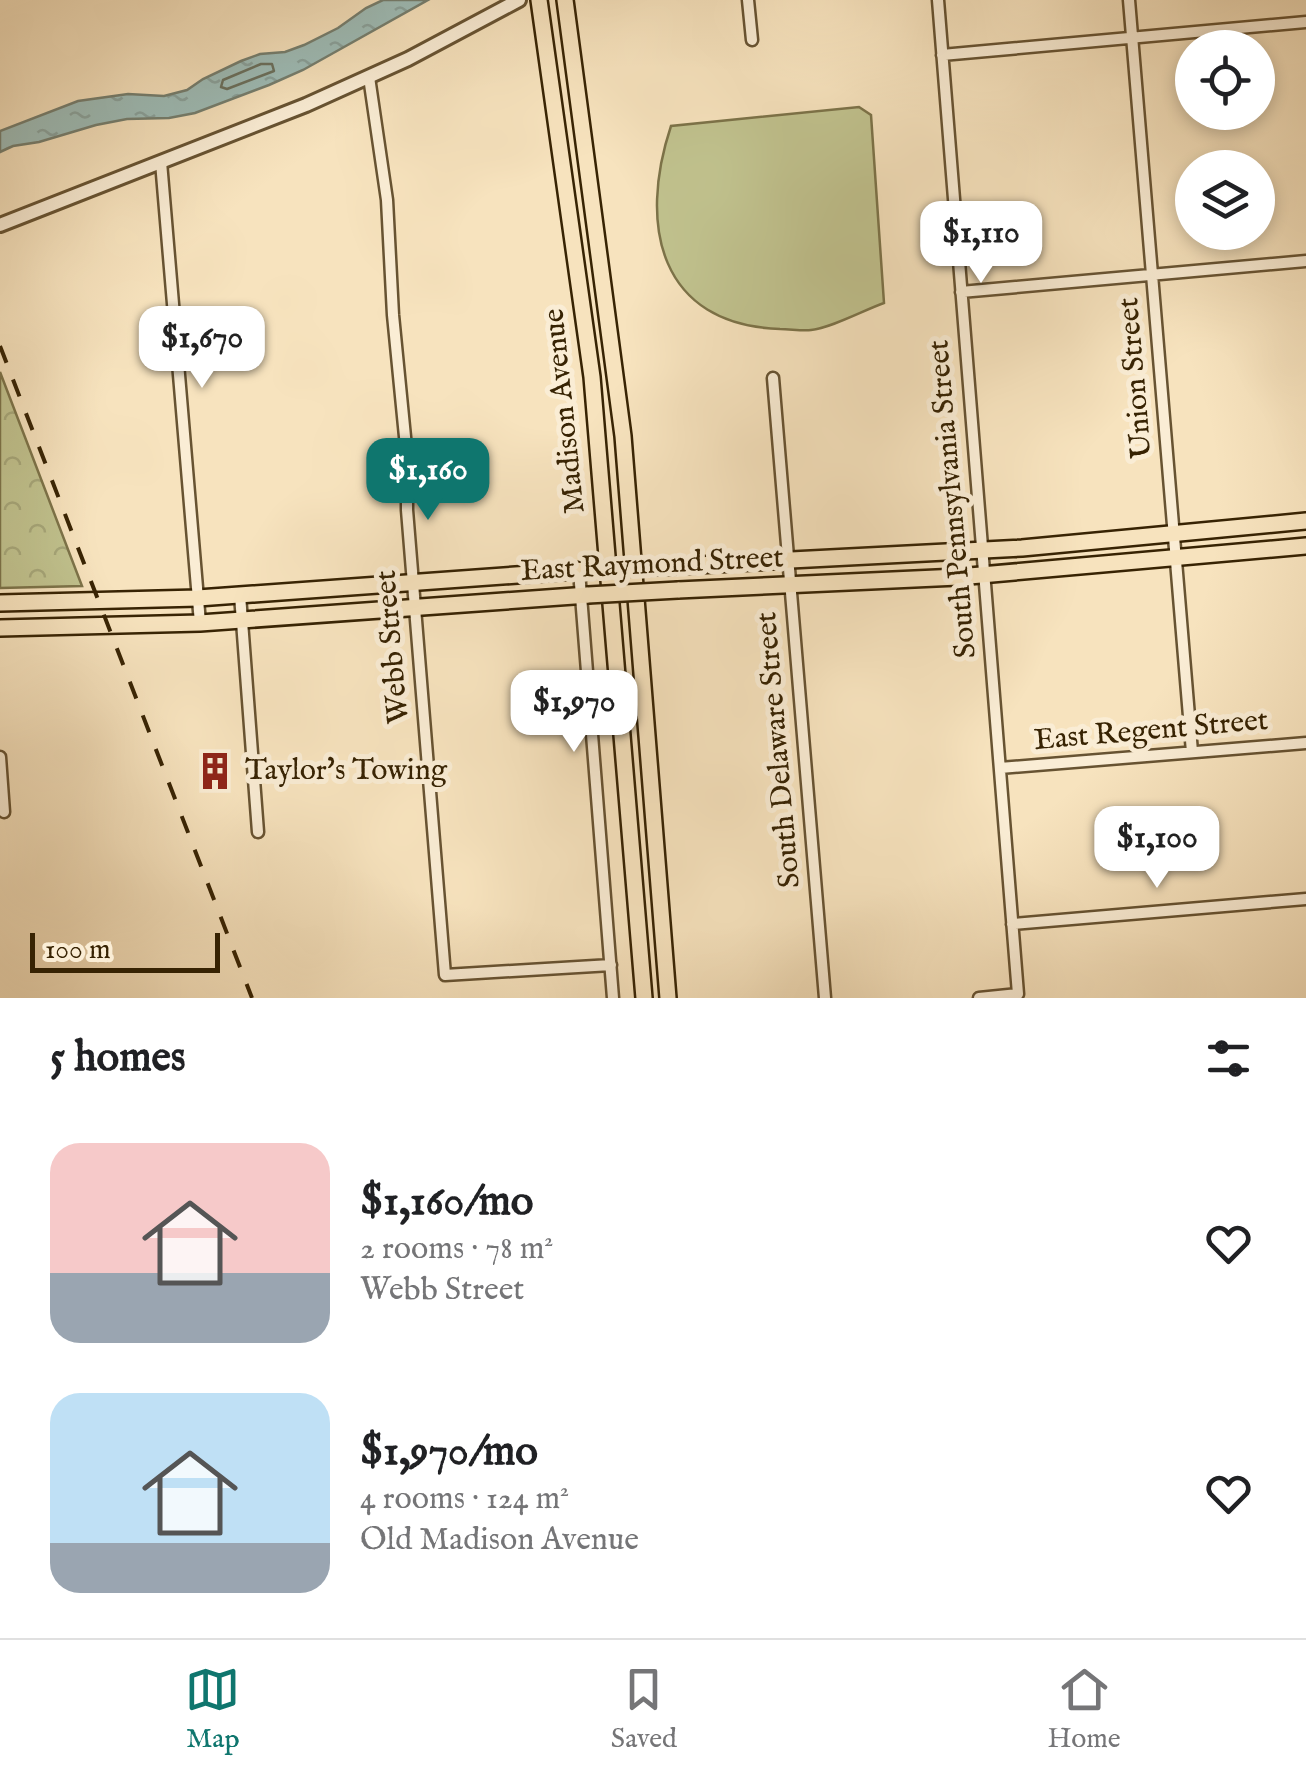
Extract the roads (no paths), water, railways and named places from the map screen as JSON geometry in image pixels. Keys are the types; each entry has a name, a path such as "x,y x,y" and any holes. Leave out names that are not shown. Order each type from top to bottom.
{"main road":[{"name":"Madison Avenue","path":"539,0 592,378 644,998"},
{"name":"Madison Avenue","path":"564,0 624,436 668,998"},
{"name":"East Raymond Street","path":"0,603 198,598 582,570 982,550 1306,521"},
{"name":"East Raymond Street","path":"0,628 200,623 415,606 984,575 1306,546"}],"street":[{"path":"0,226 306,105 450,38 519,0"},
{"path":"748,0 752,40"},
{"name":"South Pennsylvania Street","path":"938,0 1018,994 978,998"},
{"name":"Union Street","path":"1129,0 1192,752"},
{"path":"942,55 1306,22"},
{"name":"Webb Street","path":"370,77 388,214 407,457 407,510 445,974 611,965"},
{"path":"162,162 200,623"},
{"path":"961,292 1306,260"},
{"name":"South Delaware Street","path":"773,378 825,998"},
{"path":"582,570 614,998"},
{"path":"240,595 258,832"},
{"name":"East Regent Street","path":"1000,768 1306,743"},
{"path":"0,757 4,812"},
{"path":"1012,924 1306,899"}],"water":[{"path":"383,0 428,0 303,70 195,113 96,125 0,152 0,131 78,101 128,94 164,96 187,90 241,61 304,45"}],"railway":[{"path":"0,346 252,998"}],"place":[{"name":"Taylor's Towing","path":"215,771"}]}
